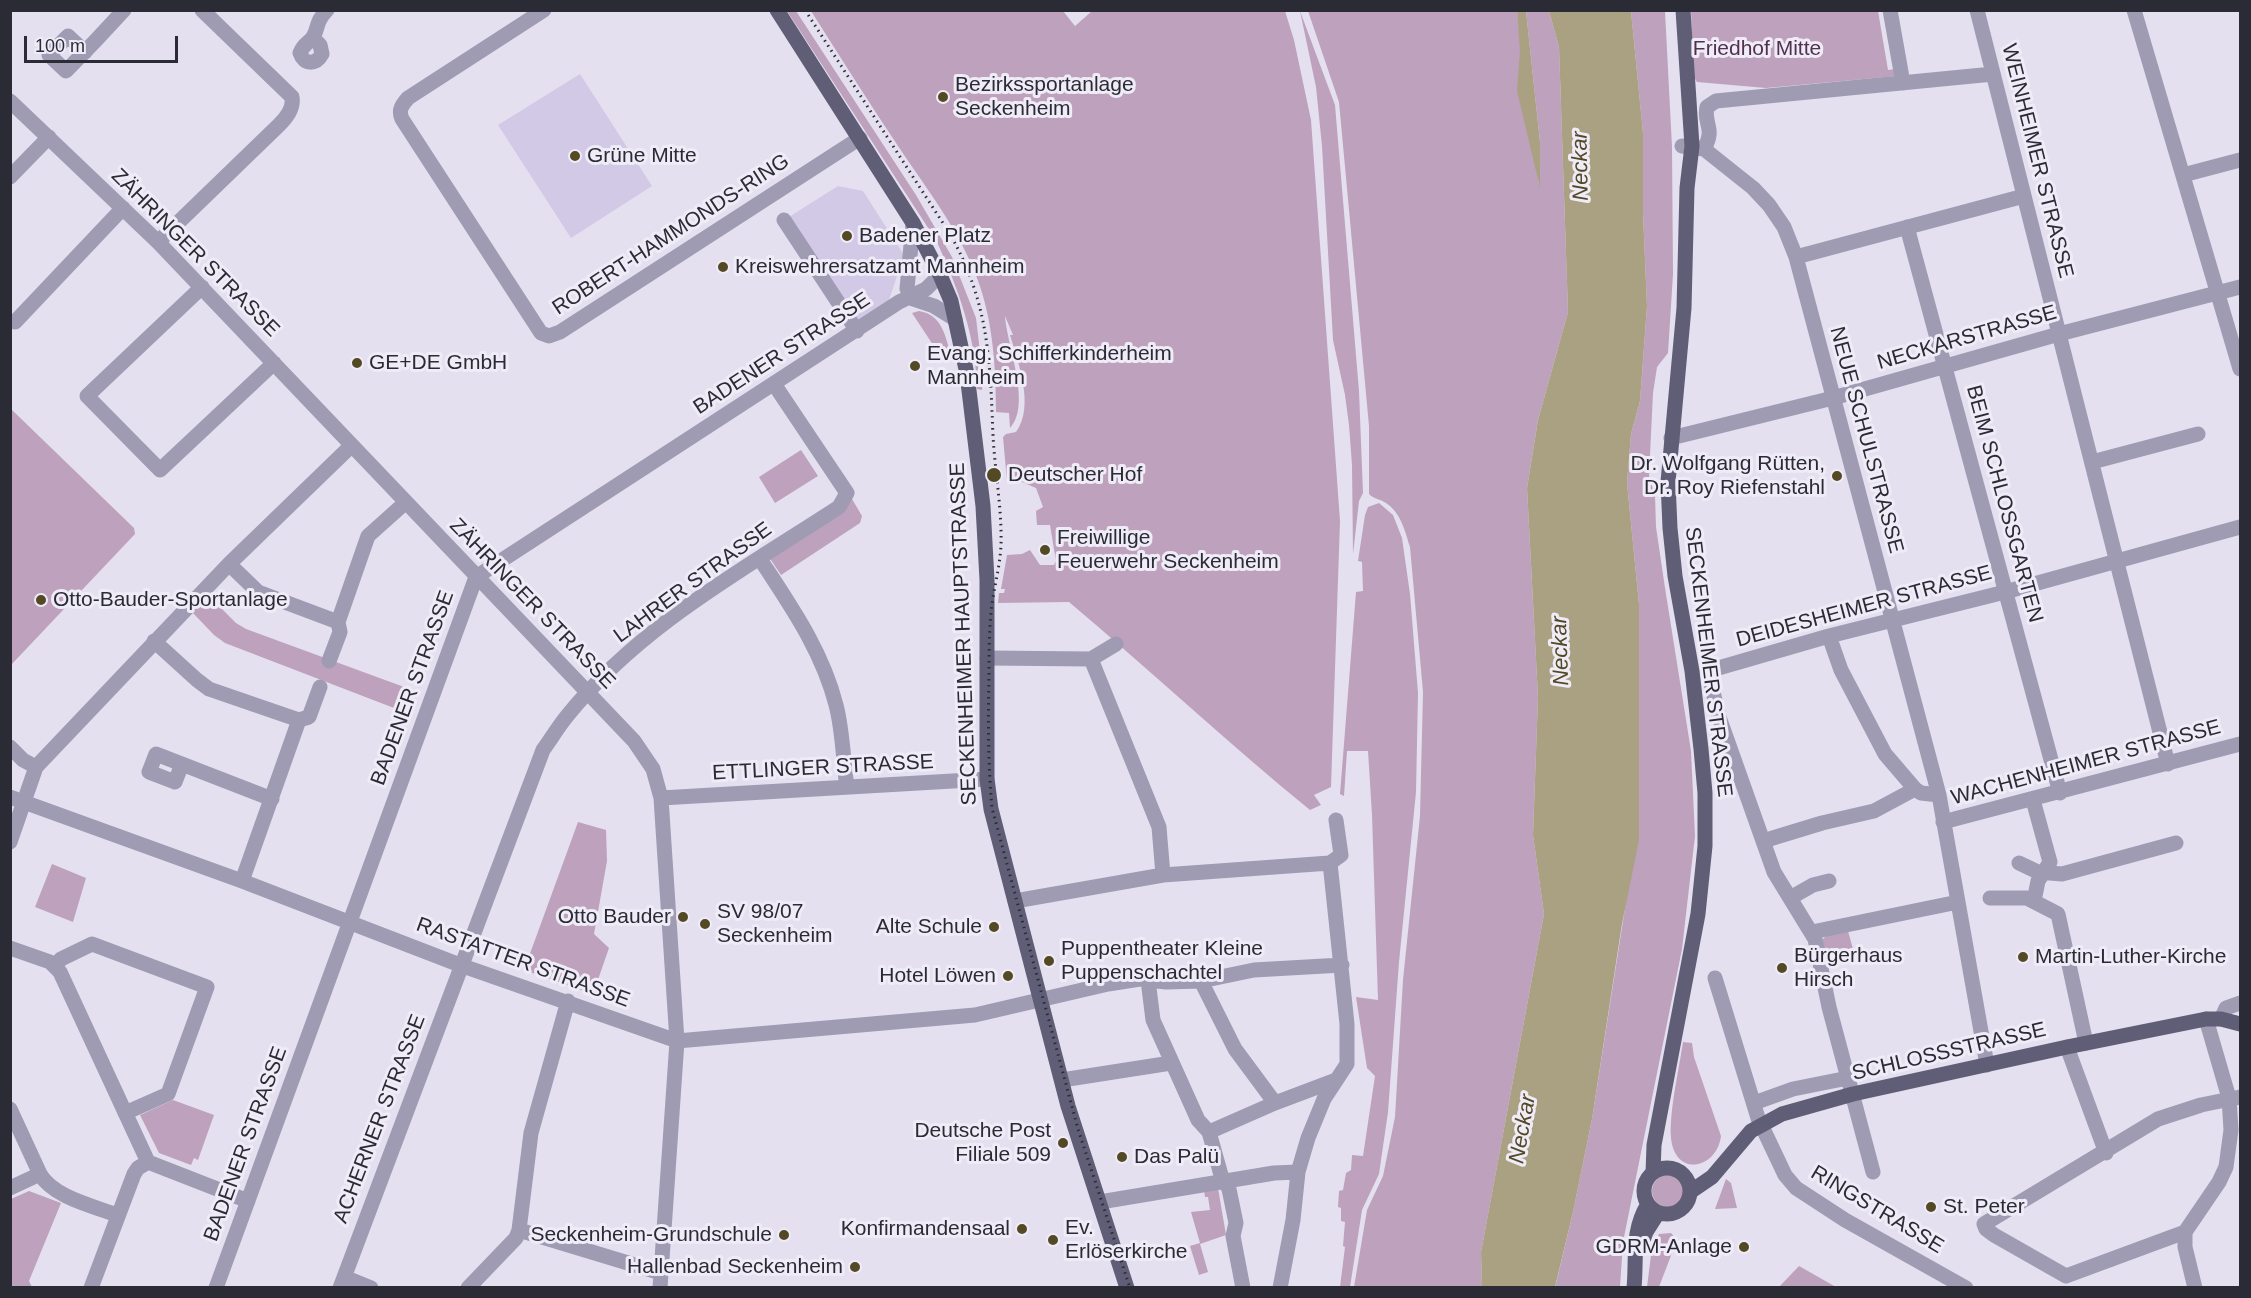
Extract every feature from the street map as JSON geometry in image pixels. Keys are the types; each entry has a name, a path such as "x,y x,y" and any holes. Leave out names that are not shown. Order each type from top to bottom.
{"main road":[{"name":"SECKENHEIMER HAUPTSTRASSE","path":"777,10 913,224 940,275 955,319 969,383 980,472 987,580 987,779 991,809 1062,1080 1127,1287"},
{"name":"SECKENHEIMER STRASSE","path":"1674,10 1692,147"},
{"name":"SECKENHEIMER STRASSE","path":"1660,1171 1657,1137 1698,914 1705,846 1705,793 1701,749 1692,671 1675,576 1668,482 1684,308 1687,189 1683,169 1692,147 1683,10"},
{"name":"SCHLOSSSTRASSE","path":"1687,1185 1707,1182 1742,1140 1761,1125 1782,1114 1853,1094 2086,1043 2214,1019"},
{"path":"2214,1019 2241,1024"},
{"path":"1674,1170 1687,1185 1687,1202 1681,1210 1671,1214 1653,1208 1645,1198 1645,1184 1660,1171 1674,1170"},
{"path":"1634,1287 1637,1258 1635,1236 1640,1216 1653,1208"}],"street":[{"path":"85,52 124,10"},
{"path":"158,242 279,125 288,115 293,103 292,97 202,10"},
{"path":"313,38 318,20 327,10"},
{"name":"ROBERT-HAMMONDS-RING","path":"544,10 408,98 400,111 402,119 541,333 549,336 560,332 860,138"},
{"path":"1890,10 1903,83"},
{"name":"WEINHEIMER STRASSE","path":"1977,10 2168,764"},
{"path":"2134,10 2241,369"},
{"path":"1692,147 1709,140 1707,107 1716,101 1993,74"},
{"name":"ZÄHRINGER STRASSE","path":"10,101 158,242 588,692 634,741 653,768 661,798 678,1041 660,1280"},
{"path":"10,177 49,137"},
{"name":"NEUE SCHULSTRASSE","path":"1692,147 1742,178 1769,205 1784,227 1796,257 1939,795 1987,1065"},
{"path":"2183,175 2241,160"},
{"path":"1796,257 2024,196"},
{"path":"10,321 15,322 123,208"},
{"path":"784,220 857,331"},
{"path":"913,224 906,296 934,306 955,319"},
{"name":"BEIM SCHLOSSGARTEN","path":"1907,227 2060,793"},
{"name":"BADENER STRASSE","path":"216,1287 476,577 857,331 906,296 925,276 940,275"},
{"name":"NECKARSTRASSE","path":"1671,438 1833,398 2059,334 2241,286"},
{"path":"202,288 87,396 160,470 274,363"},
{"name":"LAHRER STRASSE","path":"460,965 543,750 566,716 630,651 669,620 839,507 847,493 774,384"},
{"path":"2092,462 2198,434"},
{"path":"10,842 18,799 36,767 229,564 351,446"},
{"path":"329,662 340,632 338,622 368,536 406,502"},
{"name":"DEIDESHEIMER STRASSE","path":"1762,841 1719,717 1707,671 1828,636 2005,592 2241,527"},
{"path":"760,559 807,633 828,679 837,707 847,787"},
{"path":"229,564 258,592 338,622"},
{"path":"1828,636 1841,670 1885,754 1915,789 1921,793 1939,795"},
{"path":"154,641 209,689 299,720 309,717 320,687"},
{"path":"987,658 1090,658 1116,644"},
{"path":"1090,658 1159,827 1163,875"},
{"path":"242,881 299,720"},
{"name":"WACHENHEIMER STRASSE","path":"1943,822 2241,744"},
{"path":"10,747 23,760 36,767"},
{"path":"182,764 272,799"},
{"name":"ETTLINGER STRASSE","path":"661,798 987,779"},
{"path":"1873,1172 1812,932 1774,873 1762,841 1822,823 1874,812 1915,789"},
{"name":"RASTATTER STRASSE","path":"18,799 242,881 460,965 678,1041 975,1016 1108,984 1140,979 1201,981 1254,970 1342,965"},
{"path":"2033,800 2050,862 2038,881 2034,901"},
{"path":"1016,901 1163,875 1330,862 1341,855 1336,820"},
{"path":"2019,863 2038,872 2062,874 2176,843"},
{"path":"1280,1287 1293,1220 1298,1172 1308,1138 1324,1099 1347,1064 1347,1024 1330,862"},
{"path":"1790,898 1813,885 1829,881"},
{"path":"1990,898 2027,898 2058,914 2086,1043"},
{"path":"1812,932 1958,902"},
{"path":"55,966 85,940 207,987 168,1094 125,1113"},
{"path":"10,948 55,966 60,972 148,1162 248,1201"},
{"name":"ACHERNER STRASSE","path":"342,1282 460,965"},
{"name":"RINGSTRASSE","path":"1715,978 1761,1125 1785,1175 1796,1188 1845,1220 1966,1287"},
{"path":"1148,980 1153,1020 1198,1119 1209,1132 1221,1175 1229,1189 1236,1223 1233,1236 1243,1287"},
{"path":"1201,981 1235,1049 1275,1103"},
{"path":"468,1287 516,1238 519,1230 531,1133 568,1001"},
{"path":"2195,1287 2185,1247 2185,1232 2226,1167 2235,1098 2214,1019 2226,1008 2241,1003"},
{"path":"2067,1047 2106,1153"},
{"path":"1062,1080 1171,1063"},
{"name":"SCHLOSSSTRASSE","path":"1754,1103 1794,1089 1848,1078"},
{"path":"1209,1132 1335,1080"},
{"path":"2185,1232 2067,1276 1994,1235 1986,1229 1984,1224 2106,1153 2158,1119 2235,1098"},
{"path":"10,1109 44,1182 54,1191 117,1215"},
{"path":"91,1287 134,1174 138,1168 148,1162"},
{"path":"1100,1202 1274,1173 1298,1172"},
{"path":"10,1188 40,1174"},
{"path":"519,1230 660,1280"},
{"path":"342,1282 371,1287"}],"green space":[{"path":"787,11 796,11 916,195 952,257 976,318 983,377 982,390 977,389 973,350 964,313 952,276 936,240"},
{"path":"811,11 1063,11 1075,26 1092,11 1285,11 1294,40 1311,120 1340,521 1331,787 1314,795 1321,805 1310,810 1069,602 998,603 999,593 1004,593 1005,589 1001,589 1007,555 1022,554 1030,550 1040,565 1054,565 1056,561 1050,525 1037,525 1036,511 1043,507 1036,488 1022,482 1007,481 1003,437 1016,432 1022,421 1025,397 1010,335 1013,335 1005,316 1019,390 1016,418 1010,428 1009,413 996,412 990,327 987,310 970,261 943,213"},
{"path":"1300,11 1335,105 1359,391 1363,493 1359,501 1353,554 1349,425 1333,340 1322,146 1316,87"},
{"path":"1308,11 1517,11 1531,144 1539,184 1540,142 1526,11 1549,11 1559,47 1568,312 1538,420 1527,488 1538,697 1533,835 1544,914 1481,1252 1482,1284 1479,1287 1354,1287 1367,1210 1383,1176 1395,1117 1403,980 1420,816 1423,692 1410,547 1402,523 1395,512 1386,503 1369,494 1369,426 1339,102"},
{"path":"1631,11 1665,11 1672,147 1673,274 1668,353 1657,367 1653,393 1649,476 1655,496 1656,527 1691,751 1695,836 1682,949 1623,1242 1620,1287 1555,1288 1592,1119 1628,889 1638,756 1639,604 1627,483 1631,434 1640,401 1647,306 1643,213 1643,133"},
{"name":"Friedhof Mitte","path":"1691,11 1878,11 1888,70 1896,69 1897,76 1766,88 1697,82 1694,77"},
{"path":"919,311 937,320 943,331 950,351 941,357 912,313"},
{"name":"Otto-Bauder-Sportanlage","path":"11,409 134,528 135,534 11,665"},
{"path":"801,450 818,476 775,503 759,477"},
{"path":"852,499 862,516 860,523 781,575 769,557"},
{"path":"1379,503 1393,515 1402,538 1410,594 1418,693 1416,792 1399,962 1388,1112 1379,1174 1362,1210 1350,1287 1340,1287 1345,1247 1343,1246 1345,1222 1341,1221 1341,1208 1338,1207 1339,1191 1343,1190 1346,1173 1351,1170 1352,1155 1363,1156 1375,1076 1367,1068 1356,997 1378,1000 1368,751 1347,751 1344,796 1340,794 1356,592 1363,591 1362,562 1358,561 1365,515 1368,507"},
{"path":"208,595 236,623 246,629 415,691 407,713 225,643 192,612"},
{"path":"578,822 606,830 607,861 594,934 609,948 593,994 524,970"},
{"path":"52,864 86,878 73,922 35,907"},
{"path":"1848,931 1853,949 1826,955 1822,940 1826,936"},
{"path":"1683,1042 1692,1043 1694,1057 1721,1136 1712,1156 1696,1164 1688,1164 1680,1159 1674,1151 1671,1138 1673,1104"},
{"path":"173,1100 214,1115 198,1160 194,1158 191,1165 159,1153 140,1115"},
{"path":"1668,1175 1679,1180 1684,1191 1679,1202 1668,1207 1657,1202 1652,1191 1657,1180"},
{"path":"1726,1179 1731,1183 1737,1208 1715,1209"},
{"path":"1218,1188 1226,1235 1200,1244 1208,1272 1199,1275 1190,1246 1200,1243 1191,1212 1210,1210 1208,1197 1205,1197 1204,1190"},
{"path":"29,1191 61,1203 29,1281 32,1287 11,1287 11,1199"},
{"path":"1671,1233 1676,1239 1675,1245 1659,1287 1647,1287 1652,1247 1659,1234"},
{"path":"1799,1266 1836,1287 1779,1287"}],"shaded area":[{"name":"Grüne Mitte","path":"580,74 652,186 571,238 498,125"},
{"name":"Badener Platz","path":"838,186 863,191 904,255 889,300 857,322 789,217"}],"water":[{"path":"1517,11 1526,11 1540,142 1540,188 1517,91 1520,51"},
{"name":"Neckar","path":"1549,11 1631,11 1643,133 1643,213 1647,306 1640,401 1631,434 1627,483 1639,604 1639,840 1622,924 1592,1119 1555,1287 1479,1287 1482,1284 1481,1252 1544,914 1533,835 1538,697 1527,488 1538,420 1568,312 1559,47"}],"railway":[{"path":"805,10 950,234 963,259 980,308 988,357 1001,531 989,637 989,742 992,808 1078,1129 1130,1288"}],"place":[{"name":"Bezirkssportanlage Seckenheim","path":"943,97"},
{"name":"Grüne Mitte","path":"575,156"},
{"name":"Badener Platz","path":"847,236"},
{"name":"Kreiswehrersatzamt Mannheim","path":"723,267"},
{"name":"GE+DE GmbH","path":"357,363"},
{"name":"Evang. Schifferkinderheim Mannheim","path":"915,366"},
{"name":"Deutscher Hof","path":"994,475"},
{"name":"Dr. Wolfgang Rütten, Dr. Roy Riefenstahl","path":"1837,476"},
{"name":"Freiwillige Feuerwehr Seckenheim","path":"1045,550"},
{"name":"Otto-Bauder-Sportanlage","path":"41,600"},
{"name":"Otto Bauder","path":"683,917"},
{"name":"SV 98/07 Seckenheim","path":"705,924"},
{"name":"Alte Schule","path":"994,927"},
{"name":"Martin-Luther-Kirche","path":"2023,957"},
{"name":"Puppentheater Kleine Puppenschachtel","path":"1049,961"},
{"name":"Bürgerhaus Hirsch","path":"1782,968"},
{"name":"Hotel Löwen","path":"1008,976"},
{"name":"Deutsche Post Filiale 509","path":"1063,1143"},
{"name":"Das Palü","path":"1122,1157"},
{"name":"St. Peter","path":"1931,1207"},
{"name":"Konfirmandensaal","path":"1022,1229"},
{"name":"Seckenheim-Grundschule","path":"784,1235"},
{"name":"Ev. Erlöserkirche","path":"1053,1240"},
{"name":"GDRM-Anlage","path":"1744,1247"},
{"name":"Hallenbad Seckenheim","path":"855,1267"}]}
